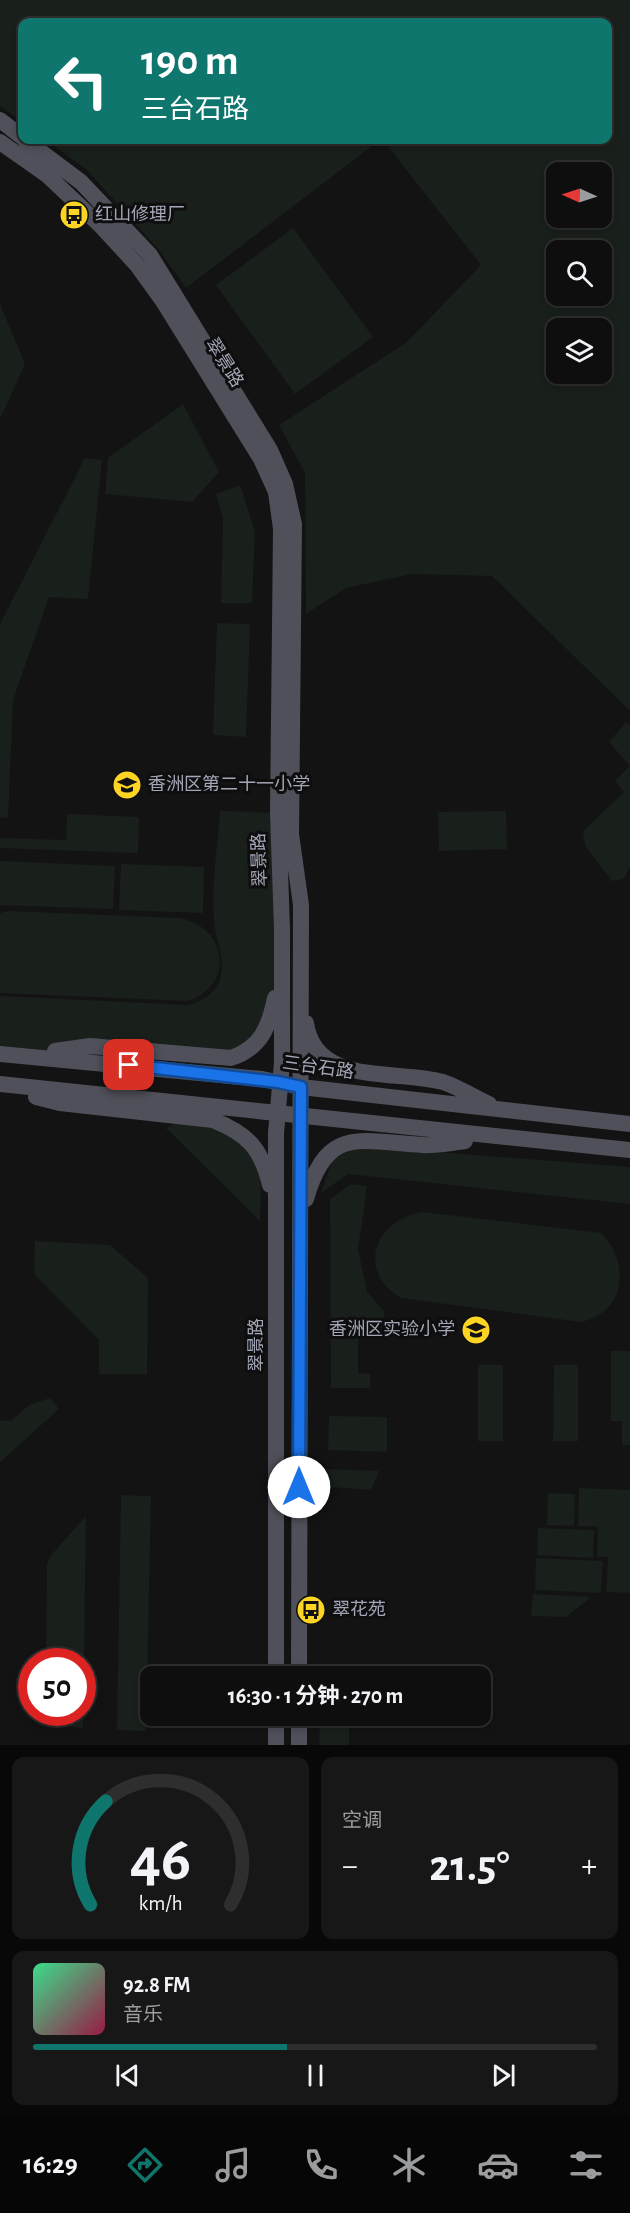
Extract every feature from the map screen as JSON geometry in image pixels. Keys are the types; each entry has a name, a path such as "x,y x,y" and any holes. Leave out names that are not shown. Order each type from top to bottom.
{"main road":[{"name":"翠景路","path":"0,120 18,134"},
{"name":"翠景路","path":"0,142 47,176 102,227 137,265 163,301 255,449 276,492 281,529 278,813 282,929 282,1062 278,1082 276,1212 276,1666"},
{"name":"翠景路","path":"32,144 81,182 150,255 270,450 285,484 294,524 291,834 301,905 299,1666"},
{"path":"17,1055 90,1047 222,1059 246,1052 262,1037 270,1021 282,929"},
{"path":"301,985 308,1039 326,1058 350,1071 443,1082 501,1109"},
{"name":"三台石路","path":"0,1054 278,1082 301,1087 630,1124"},
{"path":"0,1086 630,1150"},
{"path":"0,1086 60,1103 213,1120 232,1127 250,1141 264,1160 276,1212"},
{"path":"300,1220 313,1174 331,1150 356,1140 427,1146 498,1137"},
{"path":"276,1726 276,1745"},
{"path":"299,1726 299,1745"}],"shaded area":[{"path":"0,0 630,0 630,711 492,576 412,574 346,588 306,614 305,473 279,425 407,342 481,265 386,144 612,144 612,18 18,18 18,119 0,106"},
{"path":"51,144 375,144 186,288 159,250 87,170"},
{"path":"293,228 373,337 295,394 216,285"},
{"path":"0,304 25,364 0,419"},
{"path":"183,404 219,472 192,502 105,494 108,458"},
{"path":"85,458 102,460 88,599 49,597 13,700 8,818 0,817 0,624"},
{"path":"240,485 255,531 252,603 221,603 223,519 216,494"},
{"path":"217,623 250,624 246,737 213,735"},
{"path":"626,722 630,725 630,766 609,742"},
{"path":"630,766 630,867 624,879 612,881 585,846 583,831 624,792 615,781"},
{"path":"220,811 278,813 275,996 246,1051 90,1046 17,1055 0,1053 0,996 190,1005 212,992 218,984 222,971 213,906"},
{"path":"506,811 507,849 439,851 438,812"},
{"path":"67,814 139,817 138,853 0,848 0,838 66,840"},
{"path":"0,861 115,866 113,909 0,905"},
{"path":"121,864 204,867 203,913 119,910"},
{"path":"9,911 179,918 196,924 208,933 216,945 220,958 219,971 213,983 202,994 187,1001 0,993 0,913"},
{"path":"179,1122 215,1129 248,1147 259,1169 260,1221 166,1128"},
{"path":"359,1146 630,1167 630,1204 348,1174 321,1193 332,1160"},
{"path":"351,1184 367,1186 358,1249 367,1292 384,1311 384,1332 358,1332 358,1373 370,1374 370,1388 331,1388 330,1199"},
{"path":"422,1212 601,1233 617,1257 620,1271 615,1297 608,1308 581,1322 401,1298 387,1287 379,1275 375,1261 377,1248 382,1236 392,1225 405,1217"},
{"path":"35,1241 110,1245 148,1278 147,1374 99,1374 99,1340 34,1274"},
{"path":"611,1351 630,1351 630,1445 622,1445 622,1421 611,1421"},
{"path":"478,1365 503,1365 503,1441 478,1441"},
{"path":"554,1365 578,1365 578,1441 553,1441"},
{"path":"50,1398 59,1409 0,1462 0,1421 11,1421 29,1405"},
{"path":"329,1416 387,1417 387,1452 328,1450"},
{"path":"326,1469 379,1471 371,1490 329,1487"},
{"path":"579,1488 630,1490 630,1593 606,1592 608,1557 597,1557 598,1527 578,1526"},
{"path":"548,1493 575,1494 574,1526 547,1525"},
{"path":"121,1495 151,1496 147,1666 140,1666 140,1726 146,1726 146,1731 117,1730"},
{"path":"86,1516 84,1648 46,1648 47,1564 52,1554"},
{"path":"538,1528 594,1530 593,1558 537,1555"},
{"path":"536,1558 603,1561 601,1593 535,1590"},
{"path":"533,1594 591,1597 566,1617 531,1616"},
{"path":"320,1726 349,1726 349,1745 319,1745"}],"place":[{"name":"红山修理厂","path":"74,215"},
{"name":"香洲区第二十一小学","path":"127,785"},
{"name":"香洲区实验小学","path":"476,1330"},
{"name":"翠花苑","path":"311,1610"}],"route":[{"path":"129,1065 278,1082 301,1087 299,1487"}]}
